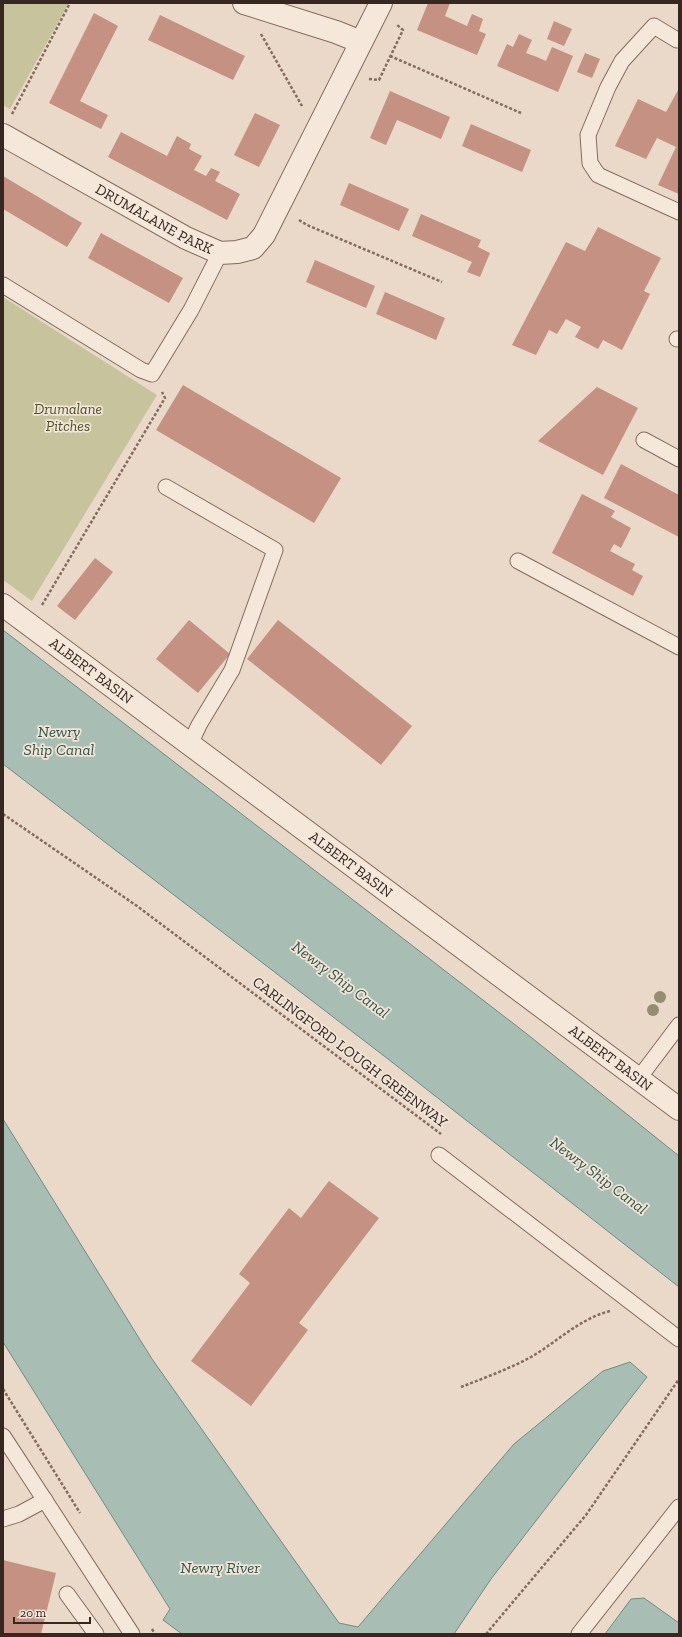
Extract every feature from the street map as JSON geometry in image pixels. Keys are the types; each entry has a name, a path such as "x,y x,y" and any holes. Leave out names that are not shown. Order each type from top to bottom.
{"street":[{"name":"DRUMALANE PARK","path":"6,127 186,238 220,253 237,252 253,248 264,235 380,3"},
{"path":"250,5 336,32 361,42"},
{"name":"ALBERT BASIN","path":"3,605 30,616 190,744 679,1109"}],"lane":[{"path":"679,39 677,40 654,26 622,61 608,87 588,135 590,163 598,174 679,212"},
{"path":"3,285 128,362 152,374 191,310 220,253"},
{"path":"644,440 679,459"},
{"path":"166,487 275,550 232,670 199,725 190,744"},
{"path":"518,561 679,647"},
{"path":"639,1078 679,1025"},
{"path":"439,1155 679,1339"},
{"path":"3,1436 132,1634"},
{"path":"3,1519 19,1514 45,1500"},
{"path":"579,1634 679,1507"},
{"path":"67,1594 96,1634"}],"path":[{"path":"6,127 70,3"},
{"path":"250,5 259,30 316,130"},
{"path":"390,56 521,113"},
{"path":"278,206 307,225 442,282"},
{"path":"30,616 164,398 152,374"},
{"name":"CARLINGFORD LOUGH GREENWAY","path":"3,814 137,906 444,1136"},
{"path":"461,1387 498,1373 530,1357 596,1315 638,1308"},
{"path":"486,1634 586,1515 679,1378"}],"green space":[{"path":"3,3 69,3 10,109 3,105"},
{"name":"Drumalane Pitches","path":"3,297 157,395 32,601 3,580"}],"water":[{"name":"Newry Ship Canal","path":"3,630 527,1034 679,1156 679,1287 388,1059 3,764"},
{"name":"Newry River","path":"3,1119 152,1359 339,1623 358,1627 514,1444 603,1371 630,1362 647,1377 491,1579 454,1634 182,1634 163,1620 170,1609 3,1342"},
{"path":"644,1598 679,1623 679,1634 605,1634 631,1599"}],"building":[{"path":"428,3 450,3 445,16 467,26 472,14 483,19 479,31 486,34 477,55 417,30"},
{"path":"94,13 118,26 80,101 108,115 101,129 49,103"},
{"path":"160,15 245,56 233,80 148,40"},
{"path":"554,21 572,29 564,46 547,39"},
{"path":"519,34 532,40 526,53 546,61 552,47 573,56 558,92 497,66 507,44 513,47"},
{"path":"585,53 600,59 592,78 577,72"},
{"path":"678,90 679,194 658,185 676,147 657,138 646,159 615,146 638,99 666,112"},
{"path":"390,91 450,117 441,139 397,120 386,145 370,138"},
{"path":"255,113 280,125 259,167 234,155"},
{"path":"471,124 531,150 522,172 462,146"},
{"path":"121,132 167,156 177,136 191,144 189,149 202,156 194,170 206,176 211,168 220,172 215,181 240,194 227,220 108,157"},
{"path":"3,176 82,223 67,247 3,209"},
{"path":"349,183 409,209 399,231 340,205"},
{"path":"421,214 481,240 478,247 490,253 480,277 467,272 472,262 412,236"},
{"path":"598,227 661,258 644,291 650,294 622,350 603,340 598,349 575,337 581,327 566,319 557,334 549,330 536,355 512,345 566,242 585,251"},
{"path":"101,233 183,278 169,303 88,258"},
{"path":"315,260 375,286 366,308 306,282"},
{"path":"385,292 445,318 436,340 376,314"},
{"path":"183,385 341,478 314,523 156,430"},
{"path":"597,387 638,408 603,475 538,441"},
{"path":"621,464 679,495 679,537 604,498"},
{"path":"582,494 615,511 611,517 631,528 621,548 614,544 610,551 635,564 632,570 643,576 633,596 552,553"},
{"path":"95,558 113,572 75,620 57,606"},
{"path":"189,620 230,654 198,693 156,659"},
{"path":"278,620 412,726 381,765 247,659"},
{"path":"329,1181 379,1218 299,1323 308,1330 251,1406 191,1361 250,1283 239,1274 289,1208 301,1218"},
{"path":"3,1560 56,1573 41,1634 3,1634"}]}
